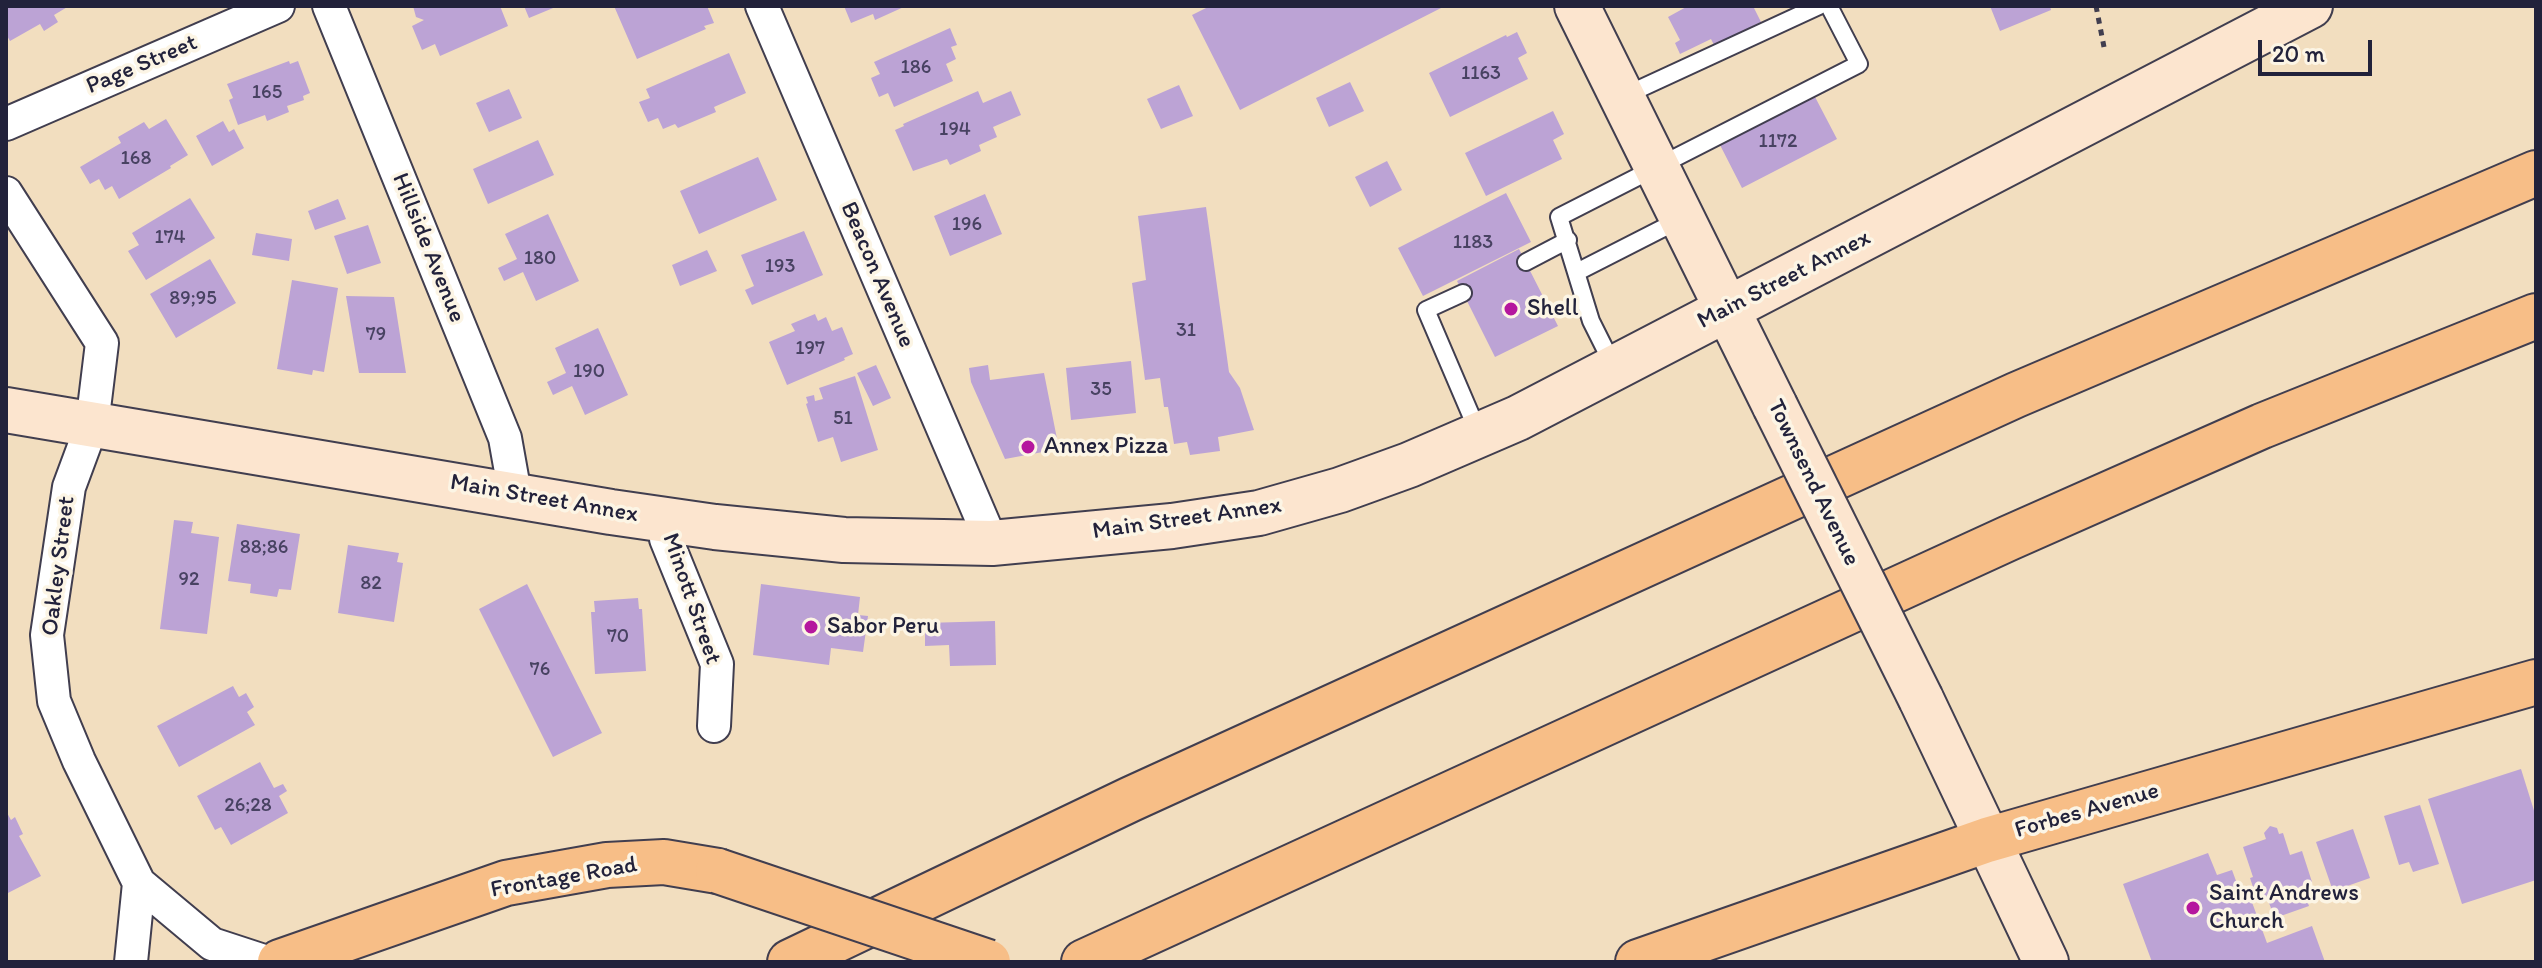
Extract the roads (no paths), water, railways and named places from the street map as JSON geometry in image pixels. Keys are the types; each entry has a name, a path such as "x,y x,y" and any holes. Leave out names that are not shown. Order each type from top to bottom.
{"main road":[{"name":"Townsend Avenue","path":"1577,6 1921,699 2046,962"},
{"name":"Main Street Annex","path":"6,410 665,519 844,540 992,543 1172,526 1259,513 1340,490 1479,436 2310,6"},
{"path":"790,962 1131,799 2016,395 2536,173"},
{"path":"1084,962 2234,438 2536,316"},
{"name":"Forbes Avenue","path":"1642,961 1987,840 2536,682"},
{"name":"Frontage Road","path":"280,962 506,883 607,865 664,862 718,871 988,962"}],"street":[{"name":"Page Street","path":"6,124 278,6"},
{"name":"Hillside Avenue","path":"329,6 505,438 515,494"},
{"name":"Beacon Avenue","path":"762,6 992,543"},
{"name":"Oakley Street","path":"6,193 102,343 92,425 69,487 47,635 54,701 79,761 139,883 212,944 267,962"},
{"name":"Minott Street","path":"665,519 666,539 717,664 714,726"},
{"path":"131,962 139,883"}],"lane":[{"path":"1622,97 1819,6"},
{"path":"1614,368 1591,321 1559,217 1859,64 1829,6"},
{"path":"1577,272 1682,218"},
{"path":"1526,262 1568,240"},
{"path":"1463,293 1426,310 1479,436"}],"place":[{"name":"Shell","path":"1511,309"},
{"name":"Annex Pizza","path":"1028,447"},
{"name":"Sabor Peru","path":"811,627"},
{"name":"Saint Andrews Church","path":"2193,908"}]}
